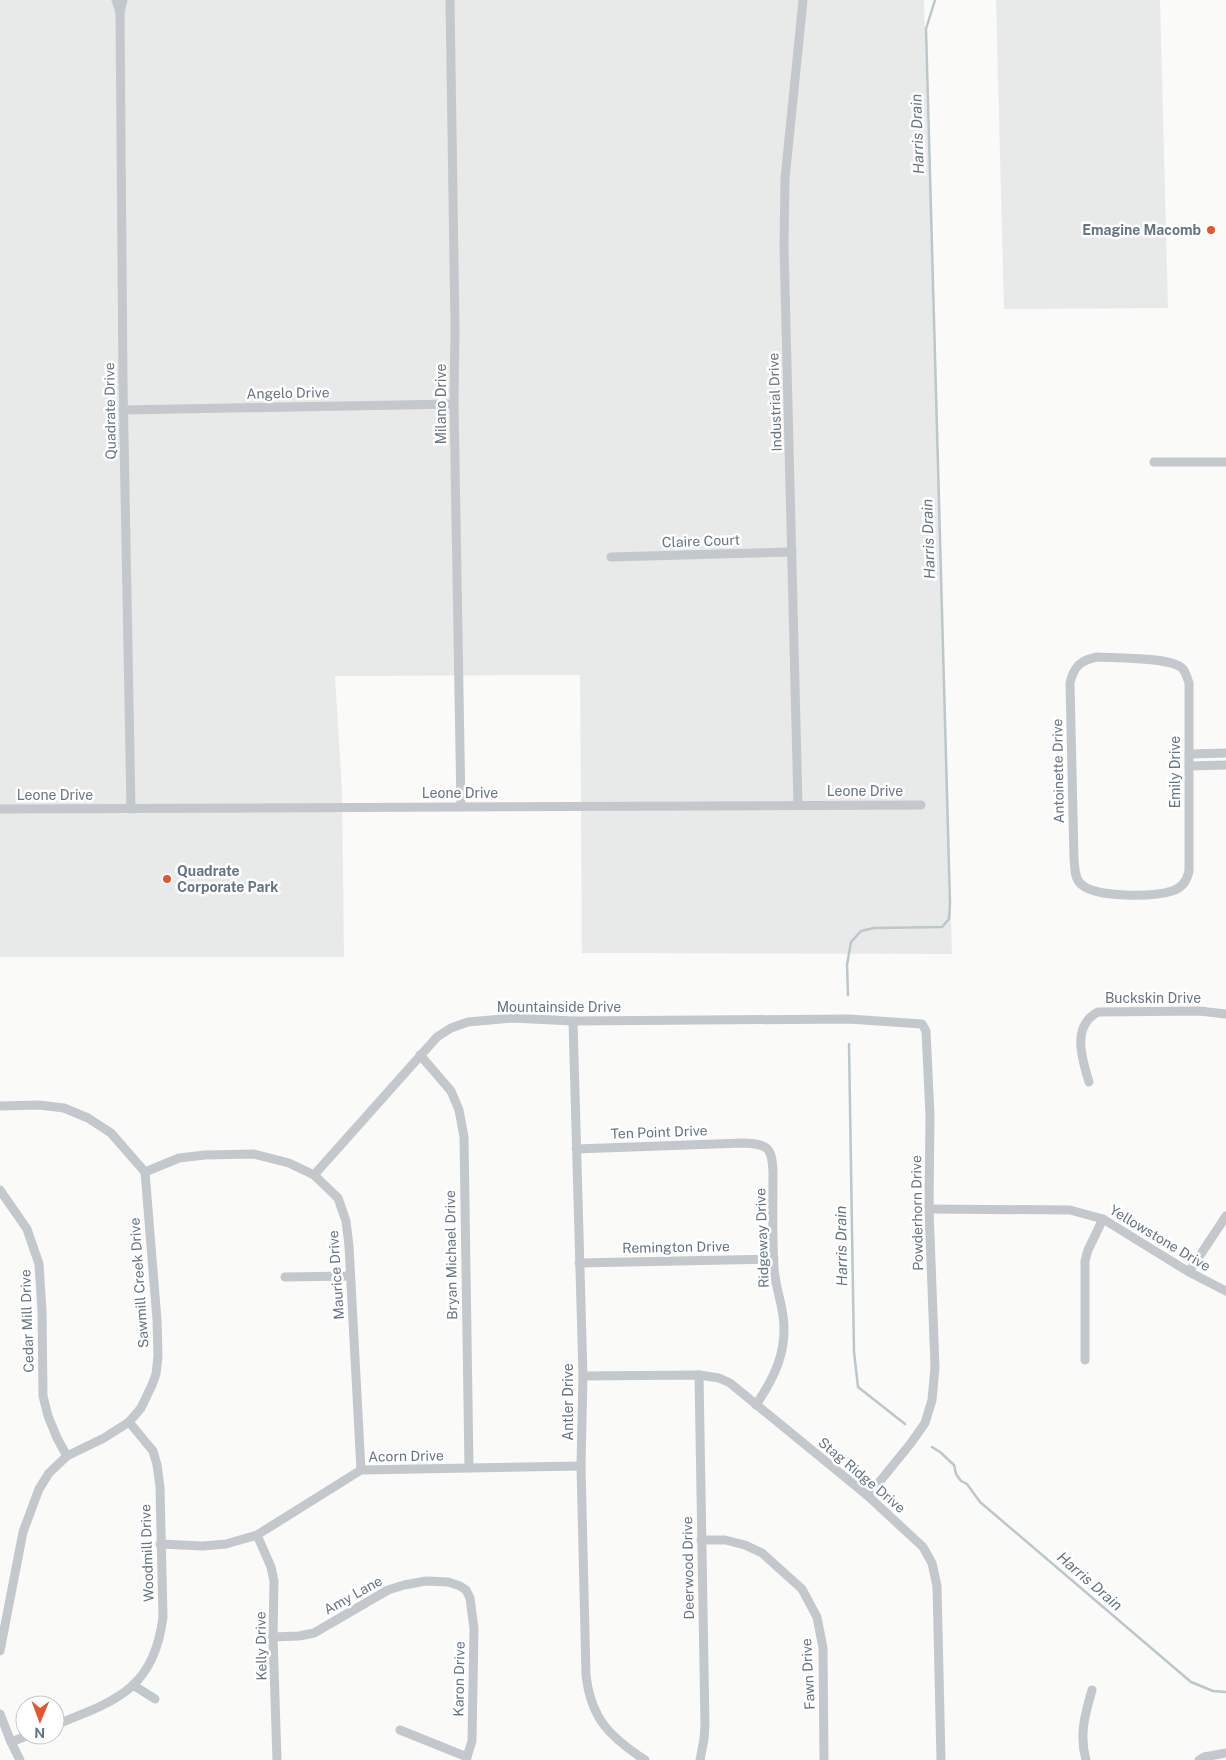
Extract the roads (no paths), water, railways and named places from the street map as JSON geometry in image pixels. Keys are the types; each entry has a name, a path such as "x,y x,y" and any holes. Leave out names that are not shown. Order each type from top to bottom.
{"street":[{"name":"Quadrate Drive","path":"116,0 120,12"},
{"name":"Quadrate Drive","path":"123,0 120,12 123,410 131,809"},
{"name":"Milano Drive","path":"450,0 455,328 454,404 461,807"},
{"name":"Industrial Drive","path":"798,805 784,246 785,179 803,0"},
{"name":"Angelo Drive","path":"123,410 454,404"},
{"path":"1154,462 1226,462"},
{"name":"Claire Court","path":"611,557 792,552"},
{"name":"Antoinette Drive","path":"1188,862 1188,879 1182,886 1173,891 1159,894 1101,894 1081,885 1076,877 1074,858 1070,683 1074,668 1087,659 1097,657 1158,660 1172,663 1182,668 1189,682"},
{"name":"Emily Drive","path":"1188,862 1189,682"},
{"path":"1189,754 1226,753"},
{"path":"1189,766 1226,765"},
{"name":"Leone Drive","path":"0,809 921,805"},
{"name":"Buckskin Drive","path":"1089,1082 1082,1060 1080,1040 1084,1023 1098,1012 1183,1011 1226,1014"},
{"name":"Mountainside Drive","path":"314,1175 420,1056 451,1028 468,1022 512,1018 573,1020 809,1020"},
{"name":"Powderhorn Drive","path":"809,1020 849,1019 922,1024 926,1031 930,1115 929,1210 935,1367 932,1400 925,1423 868,1496"},
{"name":"Antler Drive","path":"573,1020 583,1376 582,1466 587,1688 596,1714 614,1736 645,1760"},
{"name":"Bryan Michael Drive","path":"420,1056 451,1091 459,1110 464,1137 469,1468"},
{"path":"0,1106 39,1105 64,1108 88,1118 111,1133 145,1172"},
{"name":"Ten Point Drive","path":"576,1149 743,1143"},
{"name":"Ridgeway Drive","path":"743,1143 760,1144 769,1150 772,1158 775,1280 784,1319 782,1352 774,1376 756,1405"},
{"name":"Maurice Drive","path":"145,1172 179,1158 205,1155 254,1154 289,1163 314,1175 338,1198 346,1220 361,1470"},
{"name":"Sawmill Creek Drive","path":"0,1651 23,1532 39,1489 49,1473 67,1456 104,1438 129,1422 141,1408 156,1374 158,1356 157,1320 145,1172"},
{"name":"Cedar Mill Drive","path":"0,1190 27,1229 39,1264 42,1312 43,1396 48,1416 67,1456"},
{"name":"Yellowstone Drive","path":"929,1210 1070,1210 1103,1219 1189,1272 1226,1291"},
{"path":"1189,1272 1226,1216"},
{"path":"1085,1360 1085,1261 1088,1250 1103,1219"},
{"name":"Remington Drive","path":"579,1263 774,1259"},
{"path":"285,1277 350,1276"},
{"name":"Stag Ridge Drive","path":"583,1376 699,1375 719,1378 730,1384 868,1496 923,1547 932,1563 937,1586 941,1760"},
{"name":"Deerwood Drive","path":"699,1375 705,1725 700,1760"},
{"name":"Woodmill Drive","path":"65,1721 105,1705 121,1696 145,1672 160,1638 163,1618 160,1487 157,1465 153,1451 129,1422"},
{"name":"Acorn Drive","path":"160,1544 203,1546 256,1535 361,1470 582,1466"},
{"name":"Kelly Drive","path":"256,1535 271,1567 274,1581 273,1637 277,1760"},
{"name":"Fawn Drive","path":"701,1540 725,1540 745,1545 762,1553 802,1589 817,1617 823,1648 824,1760"},
{"name":"Amy Lane","path":"273,1637 300,1636 314,1633 388,1590 404,1585 426,1581 448,1582 466,1590 470,1598"},
{"name":"Karon Drive","path":"467,1758 472,1741 473,1704 474,1629 470,1598"},
{"path":"133,1685 155,1699"},
{"path":"1086,1760 1082,1747 1083,1719 1092,1690"},
{"path":"0,1714 20,1760"},
{"path":"400,1730 467,1758"},
{"path":"11,1742 15,1740"},
{"path":"1200,1760 1204,1757 1226,1753"}],"waterway":[{"name":"Harris Drain","path":"848,995 847,965 851,942 861,931 874,928 942,927 949,919 926,29 935,0"},
{"name":"Harris Drain","path":"849,1044 854,1352 858,1387 905,1424"},
{"name":"Harris Drain","path":"932,1447 954,1465 956,1474 961,1481 967,1484 980,1502 1191,1682 1213,1691 1226,1692"}],"place":[{"name":"Emagine Macomb","path":"1211,230"},
{"name":"Quadrate Corporate Park","path":"167,879"}]}
